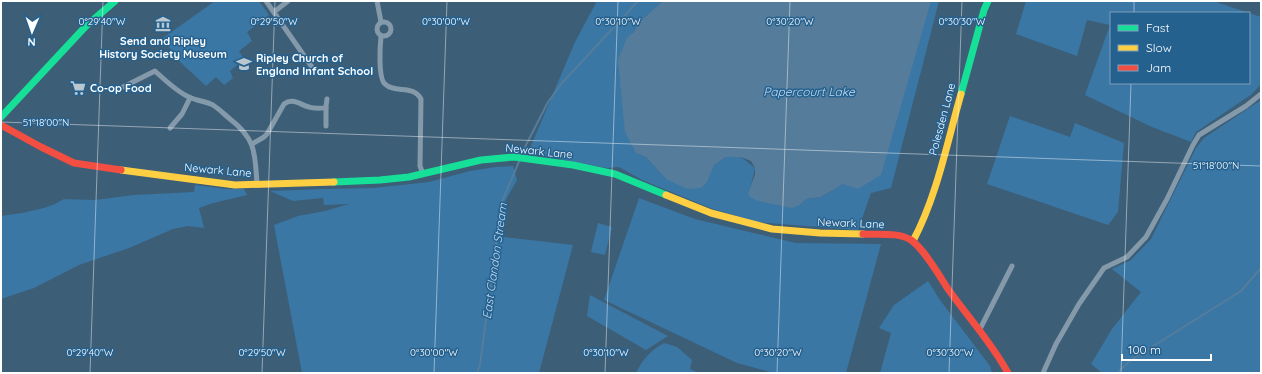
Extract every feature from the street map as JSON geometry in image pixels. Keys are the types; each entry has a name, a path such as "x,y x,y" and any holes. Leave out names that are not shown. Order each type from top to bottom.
{"main road":[{"path":"1,117 86,26 115,1"},
{"name":"Polesden Lane","path":"913,241 922,224 932,197 984,10 988,1"},
{"name":"Newark Lane","path":"1,125 41,148 77,164 235,185 380,180 410,177 481,160 498,158 529,159 587,167 615,174 699,208 751,224 793,231 896,235 913,241"},
{"path":"913,241 920,248 949,290 1000,358 1008,373"}],"street":[{"path":"266,1 314,70"},
{"path":"274,12 288,1"},
{"path":"377,1 381,22 378,25 377,30 381,36 380,45 382,80 387,86 416,92 421,99 420,166 423,174"},
{"path":"381,22 388,22 392,29 388,36 381,36"},
{"path":"123,87 155,71 190,98 200,100 213,106 240,127 252,144 256,184"},
{"path":"1043,373 1056,344 1079,304 1104,268 1127,257 1146,237 1193,145 1200,135 1246,106 1261,94"},
{"path":"170,128 182,114 190,98"},
{"path":"307,107 308,99"},
{"path":"326,126 327,99"},
{"path":"252,144 267,134 287,101 295,101 307,107 326,108"},
{"path":"979,331 1012,266"}],"shaded area":[{"path":"215,1 259,1 269,15 247,32 252,41 239,51 244,59 230,71 233,78 224,85 216,77 206,86 177,59 163,38"},
{"path":"597,1 663,1 639,22 634,32 628,36 636,153 646,157 666,179 714,165 726,157 741,157 755,168 749,194 800,205 806,199 821,197 843,184 931,1 939,1 891,188 871,193 858,230 757,222 710,208 642,180 619,167 606,168 528,153 575,42"},
{"path":"1026,1 1213,1 1246,12 1110,12 1110,25 1087,20 1077,56 1016,34"},
{"path":"1250,13 1261,17 1261,84 1252,94 1196,132 1191,142 1152,127 1085,95 1110,25 1110,84 1250,84"},
{"path":"1261,100 1261,373 1102,373 1091,364 1112,329 1141,292 1112,269 1131,260 1151,239 1196,148 1204,138"},
{"path":"1010,116 1070,137 1075,123 1124,143 1118,212 1108,225 987,184"},
{"path":"513,166 517,180 503,205 503,237 573,245 539,373 302,373 274,225 298,216 325,211 349,204 324,205 323,198 293,201 270,191 374,188 429,182 470,171"},
{"path":"195,185 226,189 244,189 247,195 199,208 204,228 188,226 173,229 129,248 79,265 34,288 1,299 1,216 44,208 64,199 95,200 134,195 194,192"},
{"path":"639,198 695,219 796,243 881,244 846,373 774,373 737,363 604,300"},
{"path":"598,223 612,227 605,255 591,252"},
{"path":"928,281 940,300 990,366 992,373 880,373 891,333 879,328 894,305"},
{"path":"590,295 668,336 646,350 587,316"},
{"path":"664,343 677,347 692,360 690,369 698,373 636,373 647,356"}],"water":[{"name":"Papercourt Lake","path":"663,1 931,1 881,175 858,189 843,184 821,197 806,199 800,205 792,208 758,201 750,197 748,194 755,174 755,168 751,161 741,157 726,157 714,165 707,182 701,188 687,189 666,179 646,157 636,153 625,132 618,60 628,36 634,32 639,22"}],"waterway":[{"name":"East Clandon Stream","path":"477,373 480,365 501,204 526,145 548,102 562,83 638,1"},
{"path":"1117,373 1131,360 1241,291 1261,268"}],"traffic: fast":[{"path":"1,117 86,26 115,1"},
{"path":"961,94 984,10 988,1"},
{"path":"334,182 409,177 481,160 514,157 573,165 615,174 666,195"}],"traffic: slow":[{"path":"913,241 929,206 935,188 961,94"},
{"path":"121,170 235,185 334,182"},
{"path":"666,195 711,213 772,229 820,233 863,234"}],"traffic: jam":[{"path":"1,125 74,163 121,170"},
{"path":"863,234 888,234 906,237 916,244 1002,362 1008,373"}],"place":[{"name":"Send and Ripley History Society Museum","path":"163,24"},
{"name":"Ripley Church of England Infant School","path":"244,64"},
{"name":"Co-op Food","path":"78,88"}]}
